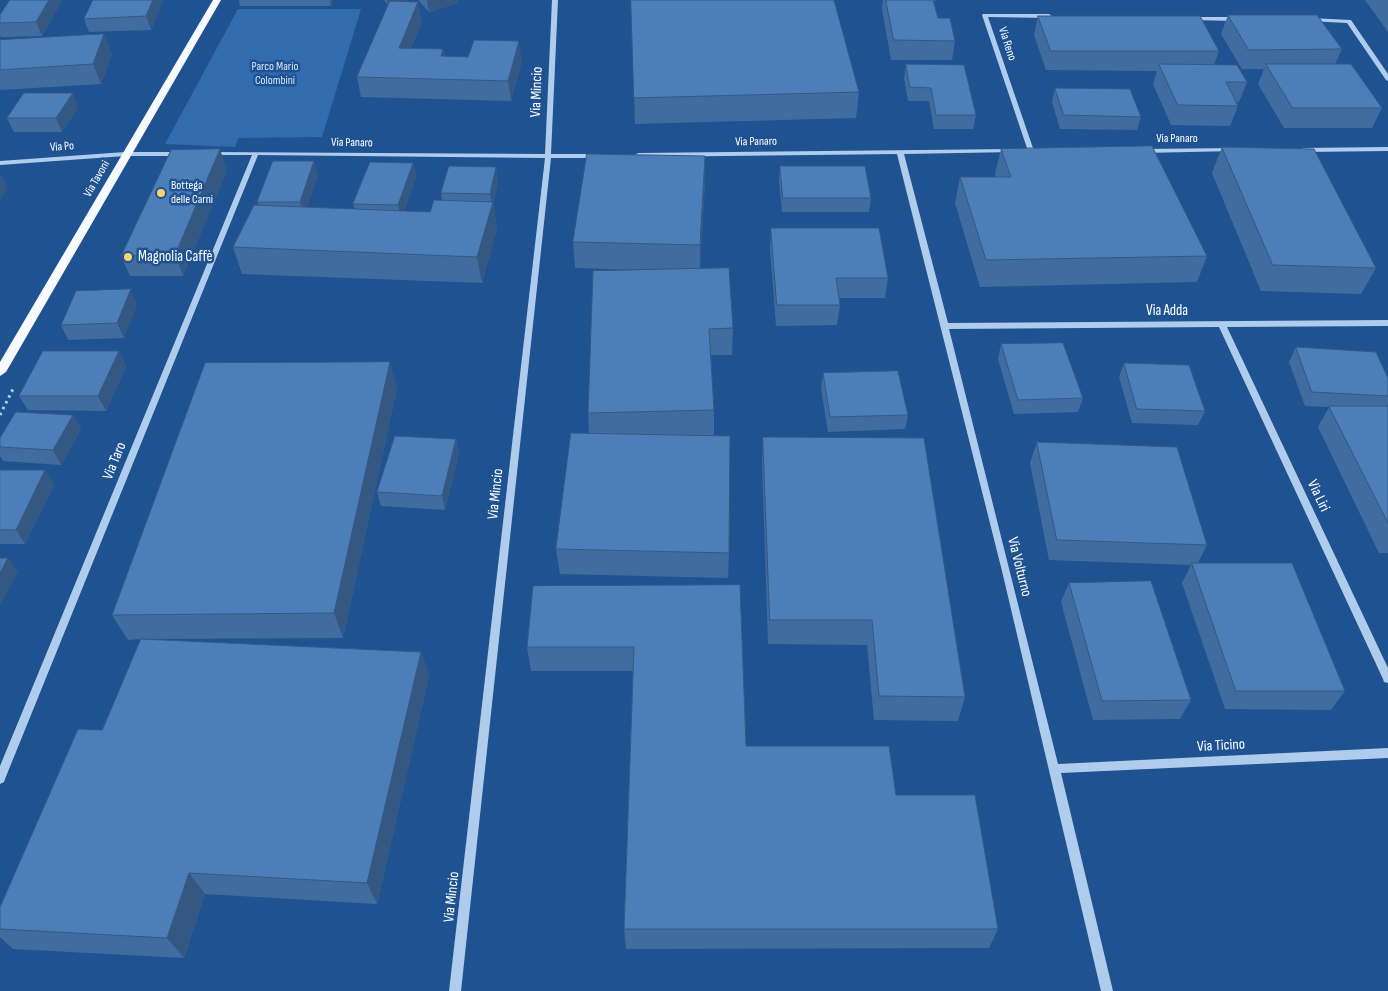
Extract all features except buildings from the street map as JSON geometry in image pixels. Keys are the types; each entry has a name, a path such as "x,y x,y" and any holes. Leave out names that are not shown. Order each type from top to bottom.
{"main road":[{"name":"Via Tavoni","path":"0,372 125,154 217,0"}],"street":[{"name":"Via Mincio","path":"455,991 548,156 555,0"},
{"name":"Via Reno","path":"1031,151 985,15 1054,16"},
{"path":"1182,18 1241,19"},
{"path":"1300,20 1349,21 1388,80"},
{"path":"1299,150 1388,149"},
{"name":"Via Panaro","path":"1140,151 1239,150"},
{"name":"Via Panaro","path":"626,155 1040,151"},
{"name":"Via Volturno","path":"900,152 946,326 1055,768 1107,991"},
{"name":"Via Panaro","path":"207,153 607,156"},
{"name":"Via Taro","path":"0,779 256,153"},
{"path":"125,154 188,154"},
{"name":"Via Po","path":"0,163 125,154"},
{"name":"Via Adda","path":"946,326 1388,323"},
{"name":"Via Liri","path":"1222,324 1388,678"},
{"name":"Via Ticino","path":"1055,768 1388,753"}],"green space":[{"name":"Parco Mario Colombini","path":"238,9 361,9 322,137 238,138 235,147 165,144"}],"place":[{"name":"Bottega delle Carni","path":"161,193"},
{"name":"Magnolia Caffè","path":"128,257"}]}
